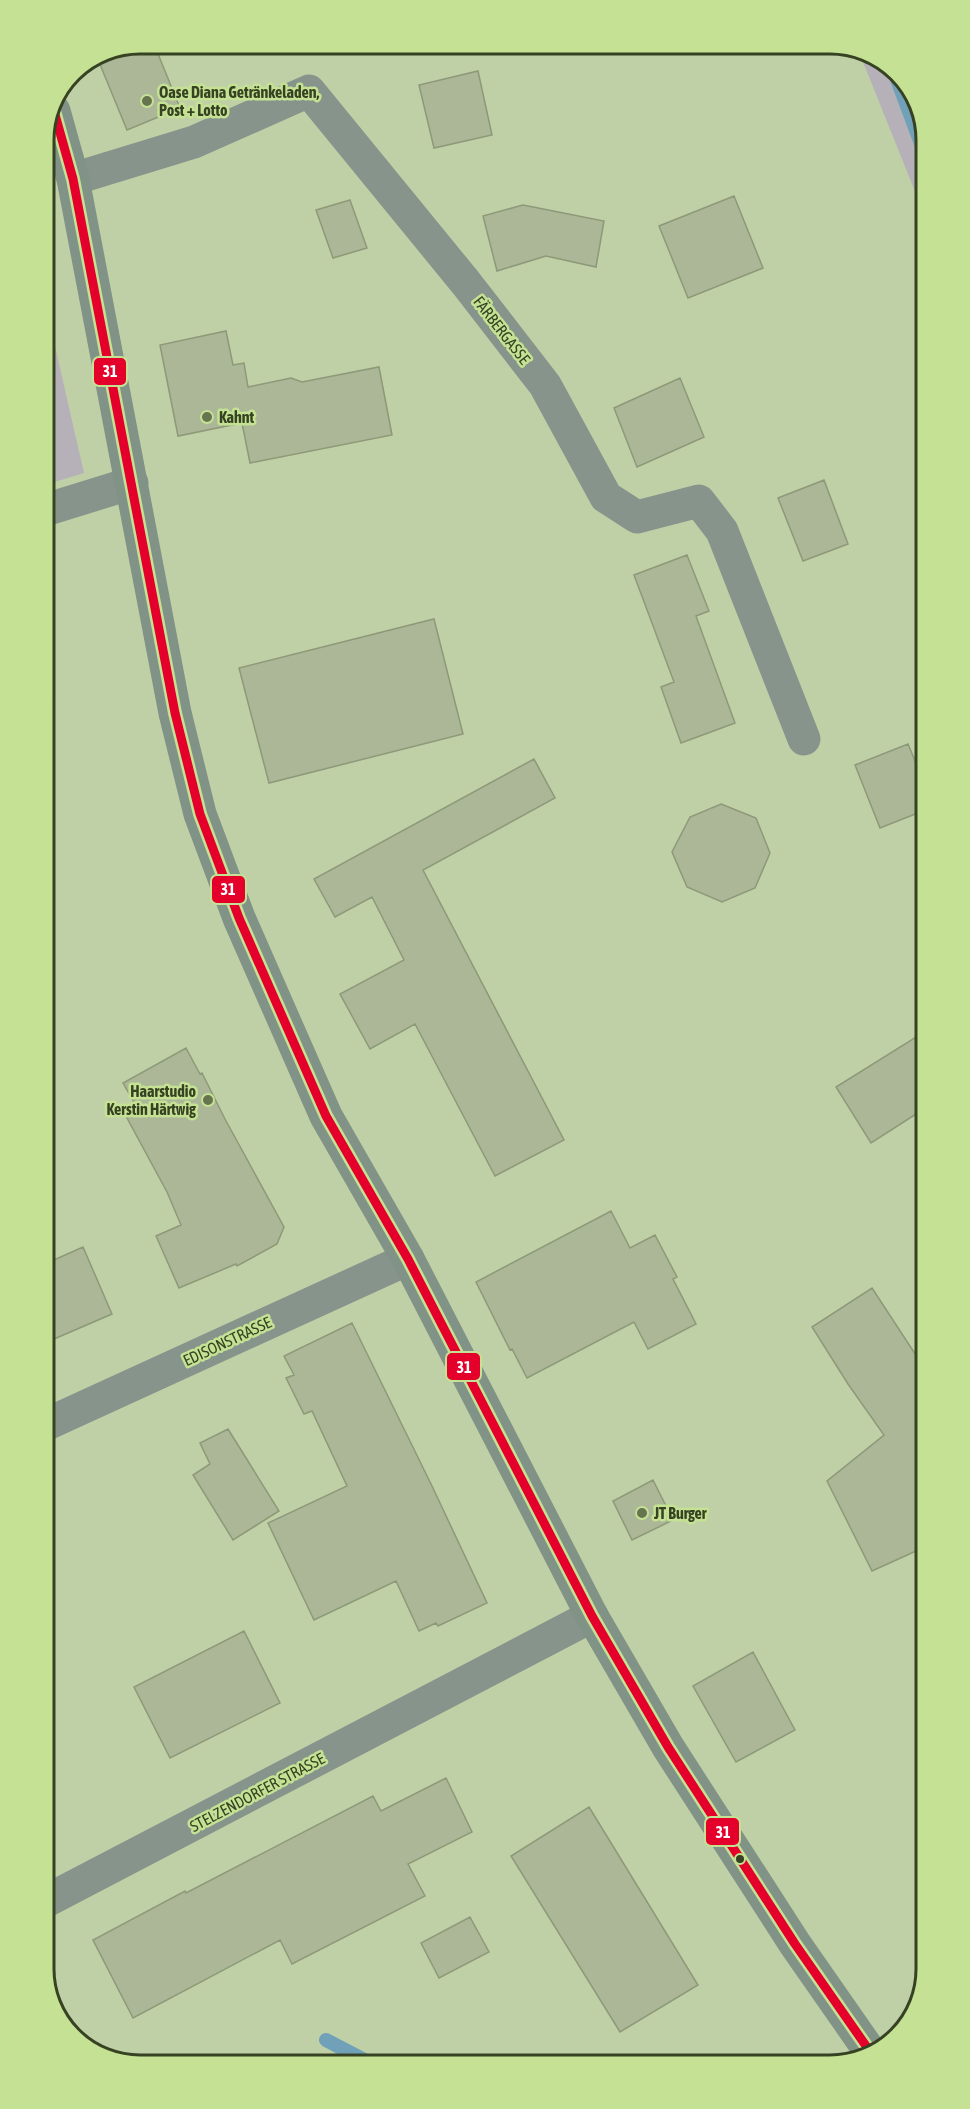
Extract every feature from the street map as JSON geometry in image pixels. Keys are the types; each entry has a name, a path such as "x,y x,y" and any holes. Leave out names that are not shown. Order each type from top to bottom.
{"main road":[{"path":"57,120 73,179 175,713 200,814 239,918 326,1116 408,1259 592,1616 668,1747 795,1944 867,2047"}],"street":[{"name":"FÄRBERGASSE","path":"73,179 194,142 309,91 466,283 545,385 606,497 637,517 699,501 722,531 804,739"},
{"path":"54,507 132,483"},
{"name":"EDISONSTRASSE","path":"54,1421 408,1259"},
{"name":"STELZENDORFER STRASSE","path":"54,1897 592,1616"}],"shaded area":[{"path":"863,61 889,77 916,151 916,194"},
{"path":"54,342 84,473 54,482"}],"water":[{"path":"889,77 904,97 911,112 916,151"}],"building":[{"path":"158,54 180,108 127,130 100,65 123,56"},
{"path":"478,71 492,135 434,148 419,85"},
{"path":"734,196 763,268 688,298 659,226"},
{"path":"350,200 367,248 333,258 316,210"},
{"path":"523,205 604,221 596,267 546,256 497,271 483,216"},
{"path":"226,331 233,365 244,363 248,387 291,378 302,382 379,367 392,435 250,463 242,423 178,436 160,345"},
{"path":"680,378 704,437 637,467 614,408"},
{"path":"824,480 848,544 803,561 778,498"},
{"path":"687,555 709,611 696,616 735,723 681,743 661,687 674,682 634,575"},
{"path":"434,619 463,734 269,783 239,668"},
{"path":"908,744 916,763 916,814 880,828 855,765"},
{"path":"534,759 555,798 423,870 564,1140 495,1176 415,1024 370,1049 340,994 404,960 372,897 335,917 314,879"},
{"path":"721,804 756,818 770,853 755,888 722,902 687,887 672,852 690,817"},
{"path":"916,1037 916,1114 871,1143 836,1087"},
{"path":"186,1048 200,1074 202,1073 284,1227 277,1244 237,1266 236,1264 179,1288 156,1236 181,1225 167,1192 127,1118 139,1111 123,1083"},
{"path":"611,1211 630,1248 655,1235 677,1277 673,1279 696,1324 648,1349 634,1322 527,1378 512,1349 510,1350 476,1282"},
{"path":"83,1247 112,1314 54,1339 54,1260"},
{"path":"872,1288 916,1355 916,1551 872,1571 827,1481 884,1435 812,1327"},
{"path":"352,1323 487,1603 438,1626 436,1623 419,1631 396,1581 314,1620 268,1523 347,1486 312,1411 304,1414 286,1378 294,1375 284,1356"},
{"path":"228,1429 279,1511 233,1540 193,1475 210,1464 200,1443"},
{"path":"653,1480 673,1520 632,1540 613,1501"},
{"path":"244,1631 280,1703 170,1758 134,1687"},
{"path":"753,1652 795,1730 736,1762 693,1686"},
{"path":"446,1778 472,1832 408,1864 425,1896 292,1964 280,1940 133,2018 93,1940 373,1796 381,1811"},
{"path":"589,1807 698,1985 620,2032 511,1856"},
{"path":"470,1917 489,1952 439,1978 421,1943"}],"waterway":[{"path":"326,2040 355,2055"}],"transit line":[{"name":"31","path":"57,120 73,179 175,713 200,814 239,918 326,1116 408,1259 592,1616 668,1747 795,1944 867,2047"}],"place":[{"name":"Oase Diana Getränkeladen, Post + Lotto","path":"147,101"},
{"name":"Kahnt","path":"207,417"},
{"name":"Haarstudio Kerstin Härtwig","path":"208,1100"},
{"name":"JT Burger","path":"642,1513"}]}
